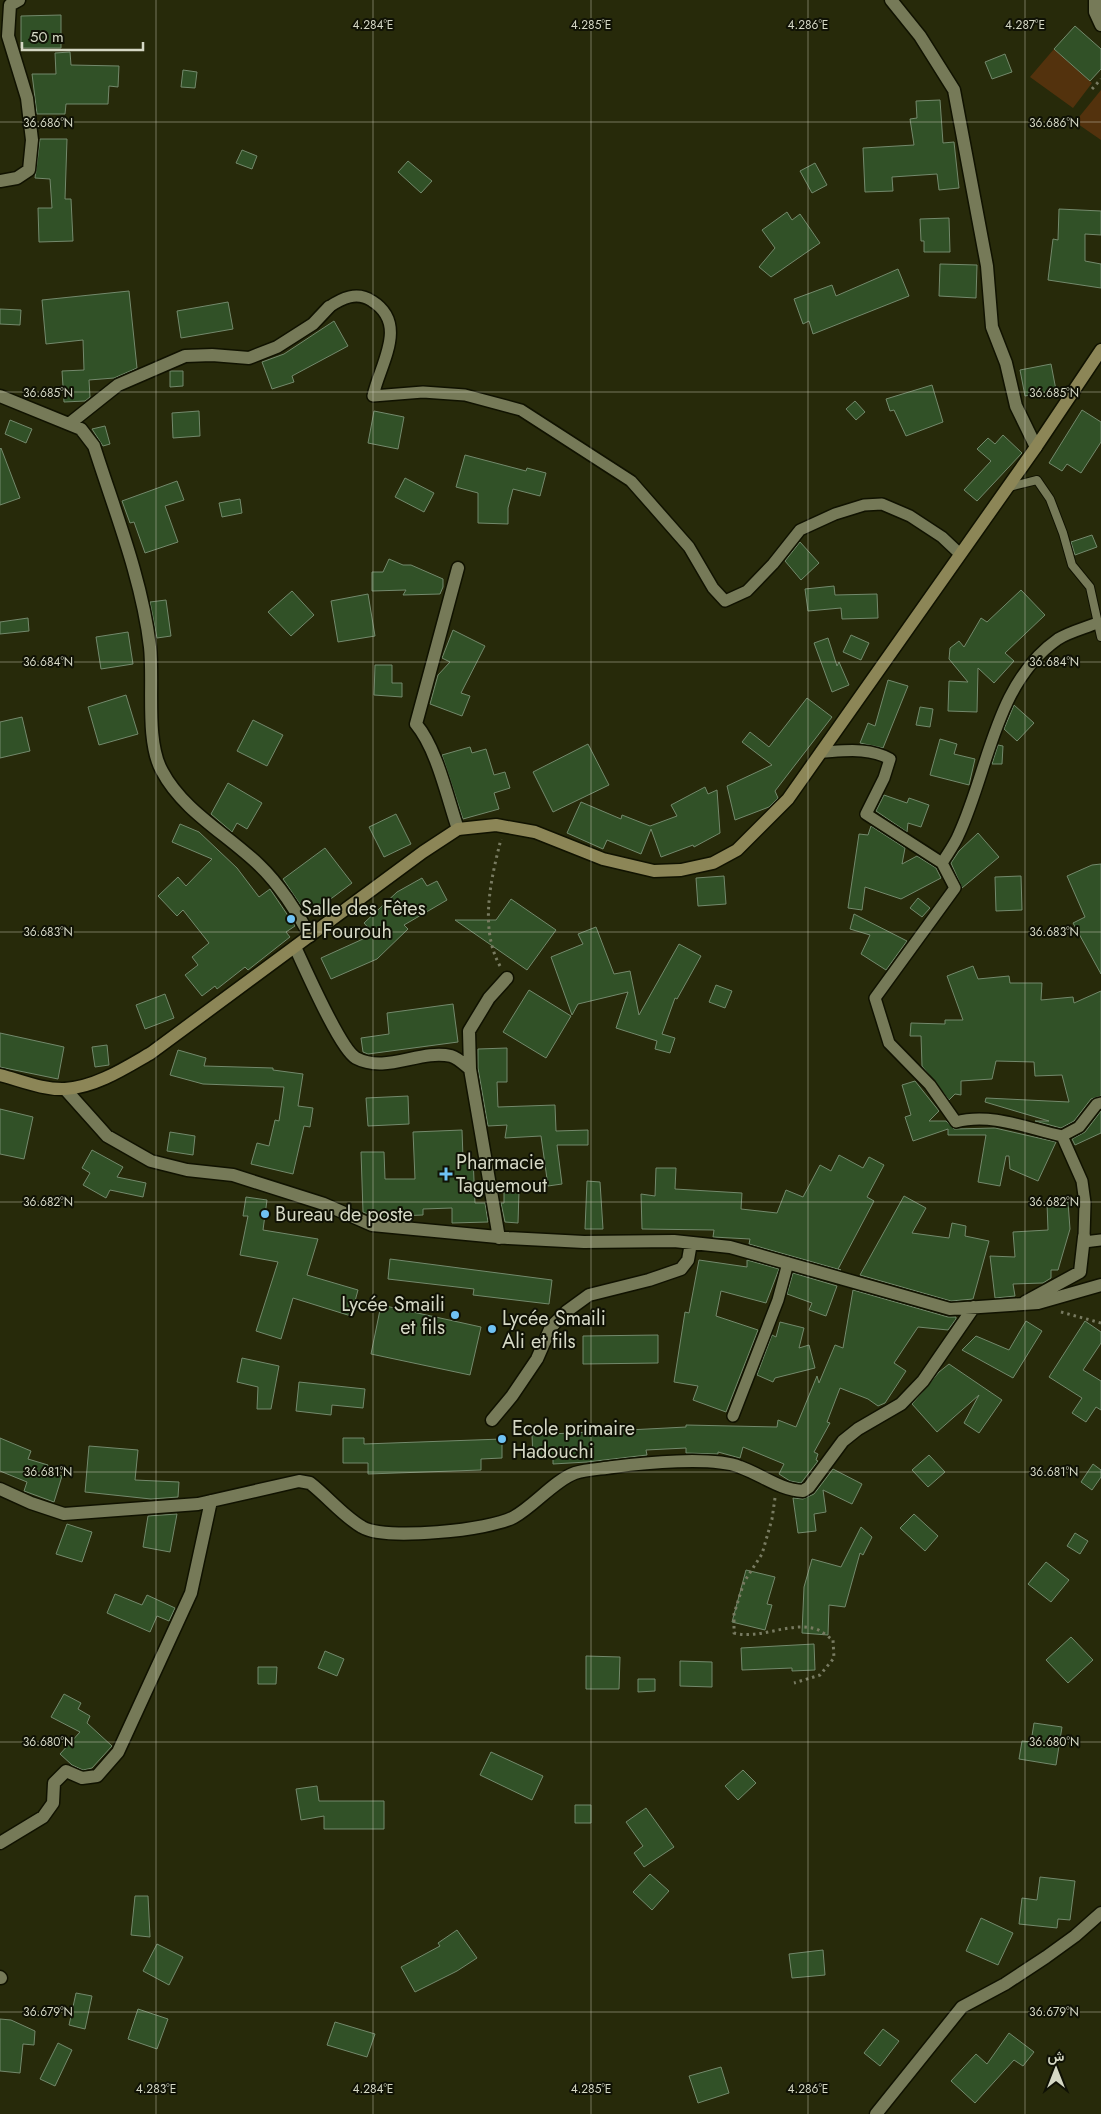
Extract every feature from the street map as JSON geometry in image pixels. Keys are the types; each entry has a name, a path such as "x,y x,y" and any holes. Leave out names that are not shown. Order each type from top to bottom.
{"main road":[{"path":"0,1075 37,1085 64,1089 104,1079 151,1053 458,829 477,825 504,826 535,832 603,859 654,871 681,870 713,863 737,850 788,800 1036,447 1101,350"}],"street":[{"path":"0,181 17,178 29,170 32,140 27,98 8,36 10,5 19,0"},
{"path":"891,0 920,36 954,90 987,266 992,327 1006,363 1016,406 1036,447"},
{"path":"1094,0 1095,12 1101,25"},
{"path":"69,424 118,386 185,356 212,355 249,358 277,347 314,324 329,307 343,298 364,296 383,308 392,327 374,396 423,392 465,395 521,410 631,481 689,547 713,588 725,601 746,591 773,564 800,530 834,514 864,505 882,504 910,516 942,537 960,554"},
{"path":"0,396 81,429 94,446 142,601 150,648 153,739 160,770 177,795 260,866 298,914 310,936"},
{"path":"458,568 416,724 422,732 435,762 458,829"},
{"path":"942,863 959,834 1001,717 1032,661 1059,638 1097,624"},
{"path":"821,752 853,750 879,752 890,759 884,778 866,814 942,863 955,888 875,998 889,1044 930,1085 956,1122 968,1118 1002,1120 1062,1136 1079,1127 1097,1104 1101,1103"},
{"path":"294,947 343,1042 355,1058 373,1063 401,1062 432,1055 453,1056 470,1069"},
{"path":"499,1238 470,1069 469,1031 489,998 507,978"},
{"path":"64,1089 107,1136 151,1161 187,1170 233,1175 324,1204 372,1225 499,1238 584,1242 674,1241 730,1247 950,1309 1038,1303 1101,1285"},
{"path":"1019,1305 1080,1272 1084,1240 1085,1203 1082,1181 1062,1136"},
{"path":"1084,1240 1101,1240"},
{"path":"492,1420 512,1396 537,1359 551,1327 567,1311 589,1295 649,1280 681,1268 688,1260 691,1243"},
{"path":"733,1416 778,1300 788,1263"},
{"path":"0,1489 31,1503 64,1514 115,1512 211,1502 299,1481 310,1483 362,1527 374,1532 416,1534 468,1528 512,1519 532,1507 574,1473 614,1467 678,1462 739,1466 776,1484 803,1492 809,1487 843,1441 858,1429 901,1404 924,1381 974,1307"},
{"path":"0,1843 43,1817 53,1803 54,1783 66,1771 82,1778 97,1776 118,1752 191,1593 211,1502"},
{"path":"876,2114 962,2007 1005,1984 1038,1962 1075,1936 1101,1913"}],"lane":[{"path":"1007,488 1036,480 1050,499 1063,533 1072,565 1090,587 1101,637"}],"path":[{"path":"1092,89 1101,79"},
{"path":"504,826 490,889 488,926 493,954 507,978"},
{"path":"1055,1310 1101,1323"},
{"path":"776,1484 772,1519 762,1554 744,1582 734,1614 734,1633 746,1636 790,1629 816,1629 833,1640 834,1658 820,1675 794,1683"}],"shaded area":[{"path":"1054,49 1092,83 1073,108 1030,77"},
{"path":"1101,90 1101,140 1075,122"}],"building":[{"path":"61,15 61,48 21,48 21,16"},
{"path":"1075,26 1101,49 1101,69 1090,81 1054,49"},
{"path":"70,52 71,65 119,66 118,87 109,86 108,104 66,104 65,114 37,114 32,74 56,74 55,53"},
{"path":"1005,54 1012,72 992,79 985,62"},
{"path":"183,70 197,72 195,88 181,87"},
{"path":"940,100 943,143 954,142 959,188 939,190 937,174 892,177 893,191 865,192 863,148 914,145 910,119 917,118 916,101"},
{"path":"40,139 67,139 65,199 71,199 73,241 39,242 38,208 52,208 50,179 35,178"},
{"path":"242,150 257,156 252,169 236,163"},
{"path":"408,161 432,181 421,193 398,172"},
{"path":"815,163 827,185 812,193 800,171"},
{"path":"1059,209 1101,211 1101,235 1085,234 1085,261 1101,264 1101,288 1048,280 1053,239 1058,240"},
{"path":"787,212 792,220 800,214 820,243 771,277 759,267 775,248 762,230"},
{"path":"949,218 950,252 924,252 924,241 921,241 920,219"},
{"path":"940,264 977,265 976,298 939,296"},
{"path":"898,269 909,296 813,334 809,321 803,324 794,299 832,285 836,296"},
{"path":"129,291 137,368 114,378 89,380 90,397 85,401 64,402 62,371 84,370 83,340 46,344 42,300"},
{"path":"228,302 233,329 181,338 177,311"},
{"path":"0,309 21,310 20,325 0,324"},
{"path":"334,321 348,346 292,376 294,382 272,389 262,362 284,354"},
{"path":"1051,364 1056,390 1025,396 1020,370"},
{"path":"170,371 183,371 183,386 170,387"},
{"path":"932,385 943,422 906,436 894,410 890,411 886,399"},
{"path":"855,401 865,412 856,420 846,409"},
{"path":"1082,410 1101,422 1101,442 1081,473 1067,464 1062,471 1049,463"},
{"path":"199,411 200,436 173,438 172,413"},
{"path":"374,411 404,417 398,449 368,443"},
{"path":"10,420 32,429 26,443 5,434"},
{"path":"105,426 110,444 103,446 92,429"},
{"path":"1003,435 1022,453 977,501 964,490 991,461 977,449 988,438 995,444"},
{"path":"0,449 20,498 0,505"},
{"path":"465,455 526,471 527,468 546,473 540,496 513,489 508,508 508,524 478,523 478,493 456,487"},
{"path":"405,478 434,493 424,512 395,497"},
{"path":"177,481 184,500 165,506 178,542 145,553 134,522 130,523 122,501"},
{"path":"240,499 242,513 222,517 219,503"},
{"path":"1092,535 1097,547 1075,555 1071,542"},
{"path":"800,542 819,563 801,580 785,561"},
{"path":"389,559 403,565 411,565 443,579 443,587 440,594 403,595 406,590 372,591 372,572 383,572"},
{"path":"834,586 835,595 877,594 878,618 842,619 841,608 808,611 805,589"},
{"path":"1021,590 1045,615 1005,653 1014,661 994,683 978,668 977,712 948,711 949,681 968,682 949,659 950,648 959,641 964,647 981,618 987,622"},
{"path":"292,591 314,615 291,636 268,612"},
{"path":"368,594 375,636 338,642 331,601"},
{"path":"166,600 171,636 157,638 150,602"},
{"path":"28,618 29,631 0,634 0,622"},
{"path":"453,630 485,646 461,693 470,696 462,716 430,704 438,675 450,662 442,658"},
{"path":"128,632 133,664 101,669 96,637"},
{"path":"851,635 869,643 861,660 843,652"},
{"path":"828,638 837,666 839,662 849,685 832,692 814,643"},
{"path":"375,665 392,665 392,683 402,683 402,697 374,695"},
{"path":"888,680 908,686 883,748 860,743 868,723 875,726"},
{"path":"126,695 138,734 99,745 88,707"},
{"path":"807,698 832,717 775,791 778,798 769,807 735,820 727,786 772,765 742,742 750,732 769,747"},
{"path":"1014,705 1034,723 1017,741 1004,729"},
{"path":"920,707 933,709 930,727 916,725"},
{"path":"22,717 30,751 0,758 0,722"},
{"path":"253,720 283,735 267,766 237,751"},
{"path":"940,739 957,744 954,754 975,759 969,785 930,775"},
{"path":"588,744 609,785 553,812 533,772"},
{"path":"998,745 1003,746 1002,764 992,764"},
{"path":"470,747 472,753 486,749 494,775 505,772 510,788 494,793 499,809 463,819 442,755"},
{"path":"228,783 262,803 247,829 237,823 232,832 211,814"},
{"path":"705,787 708,794 717,790 720,833 694,847 693,845 661,857 651,829 641,854 607,840 603,849 567,833 581,802 621,819 622,815 650,826 677,816 671,805"},
{"path":"884,795 907,803 909,798 929,805 921,827 908,823 907,832 876,811"},
{"path":"396,814 411,844 384,857 369,827"},
{"path":"180,824 199,832 237,868 259,897 270,889 295,926 286,932 290,937 248,970 245,967 217,989 215,986 202,996 185,975 198,965 192,957 209,943 183,910 177,916 158,896 178,877 186,886 212,859 172,842"},
{"path":"871,826 905,848 902,864 917,856 936,868 941,878 901,899 865,887 862,910 848,908 859,834 868,835"},
{"path":"978,833 999,857 962,888 951,863 959,851"},
{"path":"325,848 352,883 308,916 283,879"},
{"path":"1101,864 1101,974 1073,923 1085,917 1067,876 1092,865"},
{"path":"724,876 726,904 698,906 696,878"},
{"path":"1021,876 1022,910 996,911 995,877"},
{"path":"422,878 427,886 437,881 447,900 404,925 408,929 377,959 331,979 321,958 374,934 364,923 397,892"},
{"path":"918,898 930,908 922,917 910,908"},
{"path":"511,899 556,930 527,970 455,920 496,920"},
{"path":"854,914 907,941 886,970 861,954 870,935 850,929"},
{"path":"596,927 614,974 630,971 639,1015 679,944 701,956 677,999 675,998 662,1034 675,1038 670,1053 655,1049 657,1041 616,1028 628,992 578,1004 572,1015 551,957 583,944 578,934"},
{"path":"973,966 978,979 1009,976 1010,983 1042,983 1041,1000 1073,997 1074,1003 1101,991 1101,1096 1091,1099 1074,1121 1061,1128 1035,1121 1049,1121 985,1102 986,1098 1069,1102 1062,1075 1035,1076 1034,1062 996,1061 992,1079 961,1081 961,1095 955,1094 949,1100 922,1066 921,1036 910,1036 911,1023 945,1024 945,1020 963,1020 947,976"},
{"path":"716,985 732,991 725,1008 709,1002"},
{"path":"529,990 571,1016 546,1058 503,1032"},
{"path":"165,994 174,1018 145,1029 136,1005"},
{"path":"453,1004 458,1042 368,1054 363,1052 361,1038 389,1034 387,1013"},
{"path":"0,1033 64,1047 58,1079 0,1067"},
{"path":"107,1045 109,1065 95,1067 92,1047"},
{"path":"507,1048 507,1082 497,1082 498,1107 555,1105 556,1131 588,1130 588,1145 557,1145 562,1184 548,1186 541,1136 505,1138 507,1125 488,1126 478,1068 478,1049"},
{"path":"178,1050 206,1058 204,1066 273,1068 273,1070 303,1074 298,1106 313,1108 310,1127 304,1126 293,1174 251,1164 257,1143 269,1146 275,1120 279,1121 284,1087 203,1084 170,1075"},
{"path":"915,1081 939,1111 929,1121 946,1121 954,1129 995,1128 1056,1142 1038,1181 1010,1169 1009,1156 1006,1156 1000,1186 978,1182 986,1135 948,1135 948,1129 913,1141 905,1117 911,1115 902,1085"},
{"path":"408,1096 409,1124 368,1126 366,1098"},
{"path":"0,1109 33,1117 24,1159 0,1154"},
{"path":"1101,1111 1101,1133 1075,1145 1072,1139 1085,1132"},
{"name":"Pharmacie Taguemout","path":"462,1130 463,1158 473,1158 475,1203 485,1203 488,1222 452,1223 452,1208 423,1209 423,1215 375,1217 363,1212 361,1152 384,1152 385,1179 415,1179 413,1132"},
{"path":"170,1132 195,1136 193,1155 167,1151"},
{"path":"92,1150 123,1167 117,1177 146,1183 143,1197 110,1190 106,1198 83,1185 90,1173 82,1168"},
{"path":"839,1155 863,1168 869,1157 884,1165 867,1197 874,1201 838,1269 841,1270 749,1244 750,1239 713,1237 714,1230 642,1229 641,1194 655,1196 656,1168 676,1168 675,1189 742,1193 741,1209 777,1213 786,1190 803,1197 820,1165 831,1171"},
{"path":"587,1181 600,1182 603,1229 585,1229"},
{"path":"504,1191 519,1191 518,1223 505,1222 501,1203 504,1203"},
{"path":"904,1196 926,1208 912,1233 949,1238 952,1223 966,1226 965,1236 989,1241 973,1299 951,1301 860,1275"},
{"path":"246,1197 267,1200 263,1230 318,1239 307,1275 358,1290 351,1316 293,1298 281,1339 256,1331 278,1262 240,1255 248,1216 243,1216"},
{"path":"1068,1202 1070,1229 1058,1270 1051,1270 1051,1278 1043,1283 1013,1284 1015,1296 995,1298 990,1256 1015,1257 1013,1232 1048,1230 1047,1203"},
{"path":"390,1259 552,1280 549,1304 473,1295 474,1289 388,1279"},
{"path":"699,1260 747,1267 747,1260 779,1269 766,1303 721,1291 716,1316 758,1330 726,1412 693,1400 698,1386 674,1382 685,1312 689,1313"},
{"path":"793,1273 837,1286 826,1316 809,1310 812,1303 787,1294"},
{"path":"853,1290 948,1317 956,1317 956,1319 948,1330 918,1327 894,1363 906,1371 885,1403 878,1406 868,1399 840,1388 827,1422 830,1423 814,1452 818,1454 816,1460 818,1461 801,1483 790,1481 779,1474 784,1464 743,1447 740,1458 718,1452 718,1454 686,1453 686,1448 646,1450 647,1455 587,1462 553,1464 553,1457 533,1458 532,1435 686,1427 686,1425 777,1427 778,1420 796,1427 817,1376 819,1383 835,1345 843,1348"},
{"path":"381,1305 481,1327 470,1375 371,1354"},
{"path":"1026,1321 1042,1331 1013,1378 962,1350 976,1336 1009,1350"},
{"path":"1085,1321 1101,1332 1101,1343 1083,1370 1101,1381 1101,1410 1096,1407 1086,1422 1072,1413 1082,1398 1049,1377"},
{"path":"780,1322 804,1328 799,1348 809,1345 815,1368 775,1378 773,1382 757,1375 772,1335 776,1337"},
{"path":"658,1335 658,1363 583,1364 583,1336"},
{"path":"242,1358 279,1366 271,1409 257,1409 258,1387 237,1382"},
{"path":"949,1364 1002,1400 979,1433 964,1423 979,1395 937,1432 912,1404 939,1372"},
{"path":"299,1382 365,1389 363,1408 332,1405 331,1415 296,1411"},
{"path":"0,1438 31,1451 28,1459 48,1465 46,1471 62,1476 54,1502 24,1491 27,1482 0,1471"},
{"path":"343,1438 364,1438 364,1444 502,1439 502,1458 481,1459 481,1470 368,1474 368,1463 343,1463"},
{"path":"89,1446 138,1450 135,1480 179,1482 178,1497 151,1499 85,1492"},
{"path":"929,1455 945,1472 928,1487 912,1470"},
{"path":"1093,1464 1101,1470 1101,1477 1092,1490 1081,1482"},
{"path":"833,1469 862,1484 852,1504 823,1490 826,1512 814,1514 816,1531 798,1533 793,1498 803,1499 814,1494"},
{"path":"177,1514 170,1552 143,1547 148,1516"},
{"path":"914,1514 938,1536 925,1551 900,1528"},
{"path":"67,1524 92,1532 82,1562 56,1554"},
{"path":"861,1527 872,1537 863,1555 860,1553 845,1607 829,1605 828,1635 802,1633 804,1587 812,1559 841,1567"},
{"path":"1075,1533 1088,1541 1080,1554 1067,1546"},
{"path":"1046,1562 1069,1580 1051,1602 1028,1584"},
{"path":"746,1570 775,1577 767,1604 772,1605 765,1630 732,1622"},
{"path":"115,1594 142,1605 147,1595 175,1608 169,1621 157,1616 150,1632 107,1613"},
{"path":"1071,1637 1093,1660 1068,1683 1046,1660"},
{"path":"814,1644 815,1670 792,1671 792,1668 742,1670 741,1648"},
{"path":"325,1651 344,1659 337,1676 318,1668"},
{"path":"586,1656 620,1657 619,1689 586,1689"},
{"path":"680,1661 712,1662 712,1687 680,1686"},
{"path":"258,1667 277,1667 276,1684 258,1684"},
{"path":"638,1679 655,1679 655,1691 638,1692"},
{"path":"64,1694 81,1703 78,1709 90,1716 87,1723 112,1746 92,1768 83,1770 72,1765 60,1754 80,1732 51,1717"},
{"path":"1034,1723 1062,1727 1056,1765 1019,1759 1022,1741 1031,1742"},
{"path":"491,1752 543,1776 532,1800 480,1775"},
{"path":"743,1770 756,1783 738,1800 725,1786"},
{"path":"317,1786 319,1801 384,1801 384,1829 324,1829 324,1816 301,1820 296,1789"},
{"path":"575,1805 591,1805 591,1823 575,1823"},
{"path":"646,1808 674,1847 644,1867 634,1853 643,1846 626,1822"},
{"path":"650,1874 669,1891 652,1910 633,1892"},
{"path":"1040,1877 1075,1881 1070,1920 1058,1919 1057,1928 1019,1924 1022,1898 1037,1900"},
{"path":"135,1896 148,1896 150,1937 131,1935"},
{"path":"981,1918 1013,1933 998,1965 966,1951"},
{"path":"457,1930 477,1958 457,1971 415,1992 401,1967 440,1946 438,1943"},
{"path":"157,1944 183,1957 169,1985 143,1971"},
{"path":"823,1950 825,1975 792,1978 789,1954"},
{"path":"76,1993 92,1996 85,2029 69,2025"},
{"path":"138,2009 168,2019 157,2049 128,2039"},
{"path":"0,2019 11,2020 35,2031 34,2045 23,2044 20,2073 0,2071"},
{"path":"335,2022 375,2034 367,2057 327,2045"},
{"path":"883,2029 899,2041 880,2066 864,2053"},
{"path":"1009,2033 1034,2052 1023,2066 1014,2060 975,2103 951,2081 976,2054 987,2064"},
{"path":"58,2043 72,2050 55,2086 40,2079"},
{"path":"721,2067 729,2093 698,2103 689,2076"}],"place":[{"name":"Salle des Fêtes El Fourouh","path":"291,919"},
{"name":"Pharmacie Taguemout","path":"446,1174"},
{"name":"Bureau de poste","path":"265,1214"},
{"name":"Lycée Smaili et fils","path":"455,1315"},
{"name":"Lycée Smaili Ali et fils","path":"492,1329"},
{"name":"Ecole primaire Hadouchi","path":"502,1439"}]}
